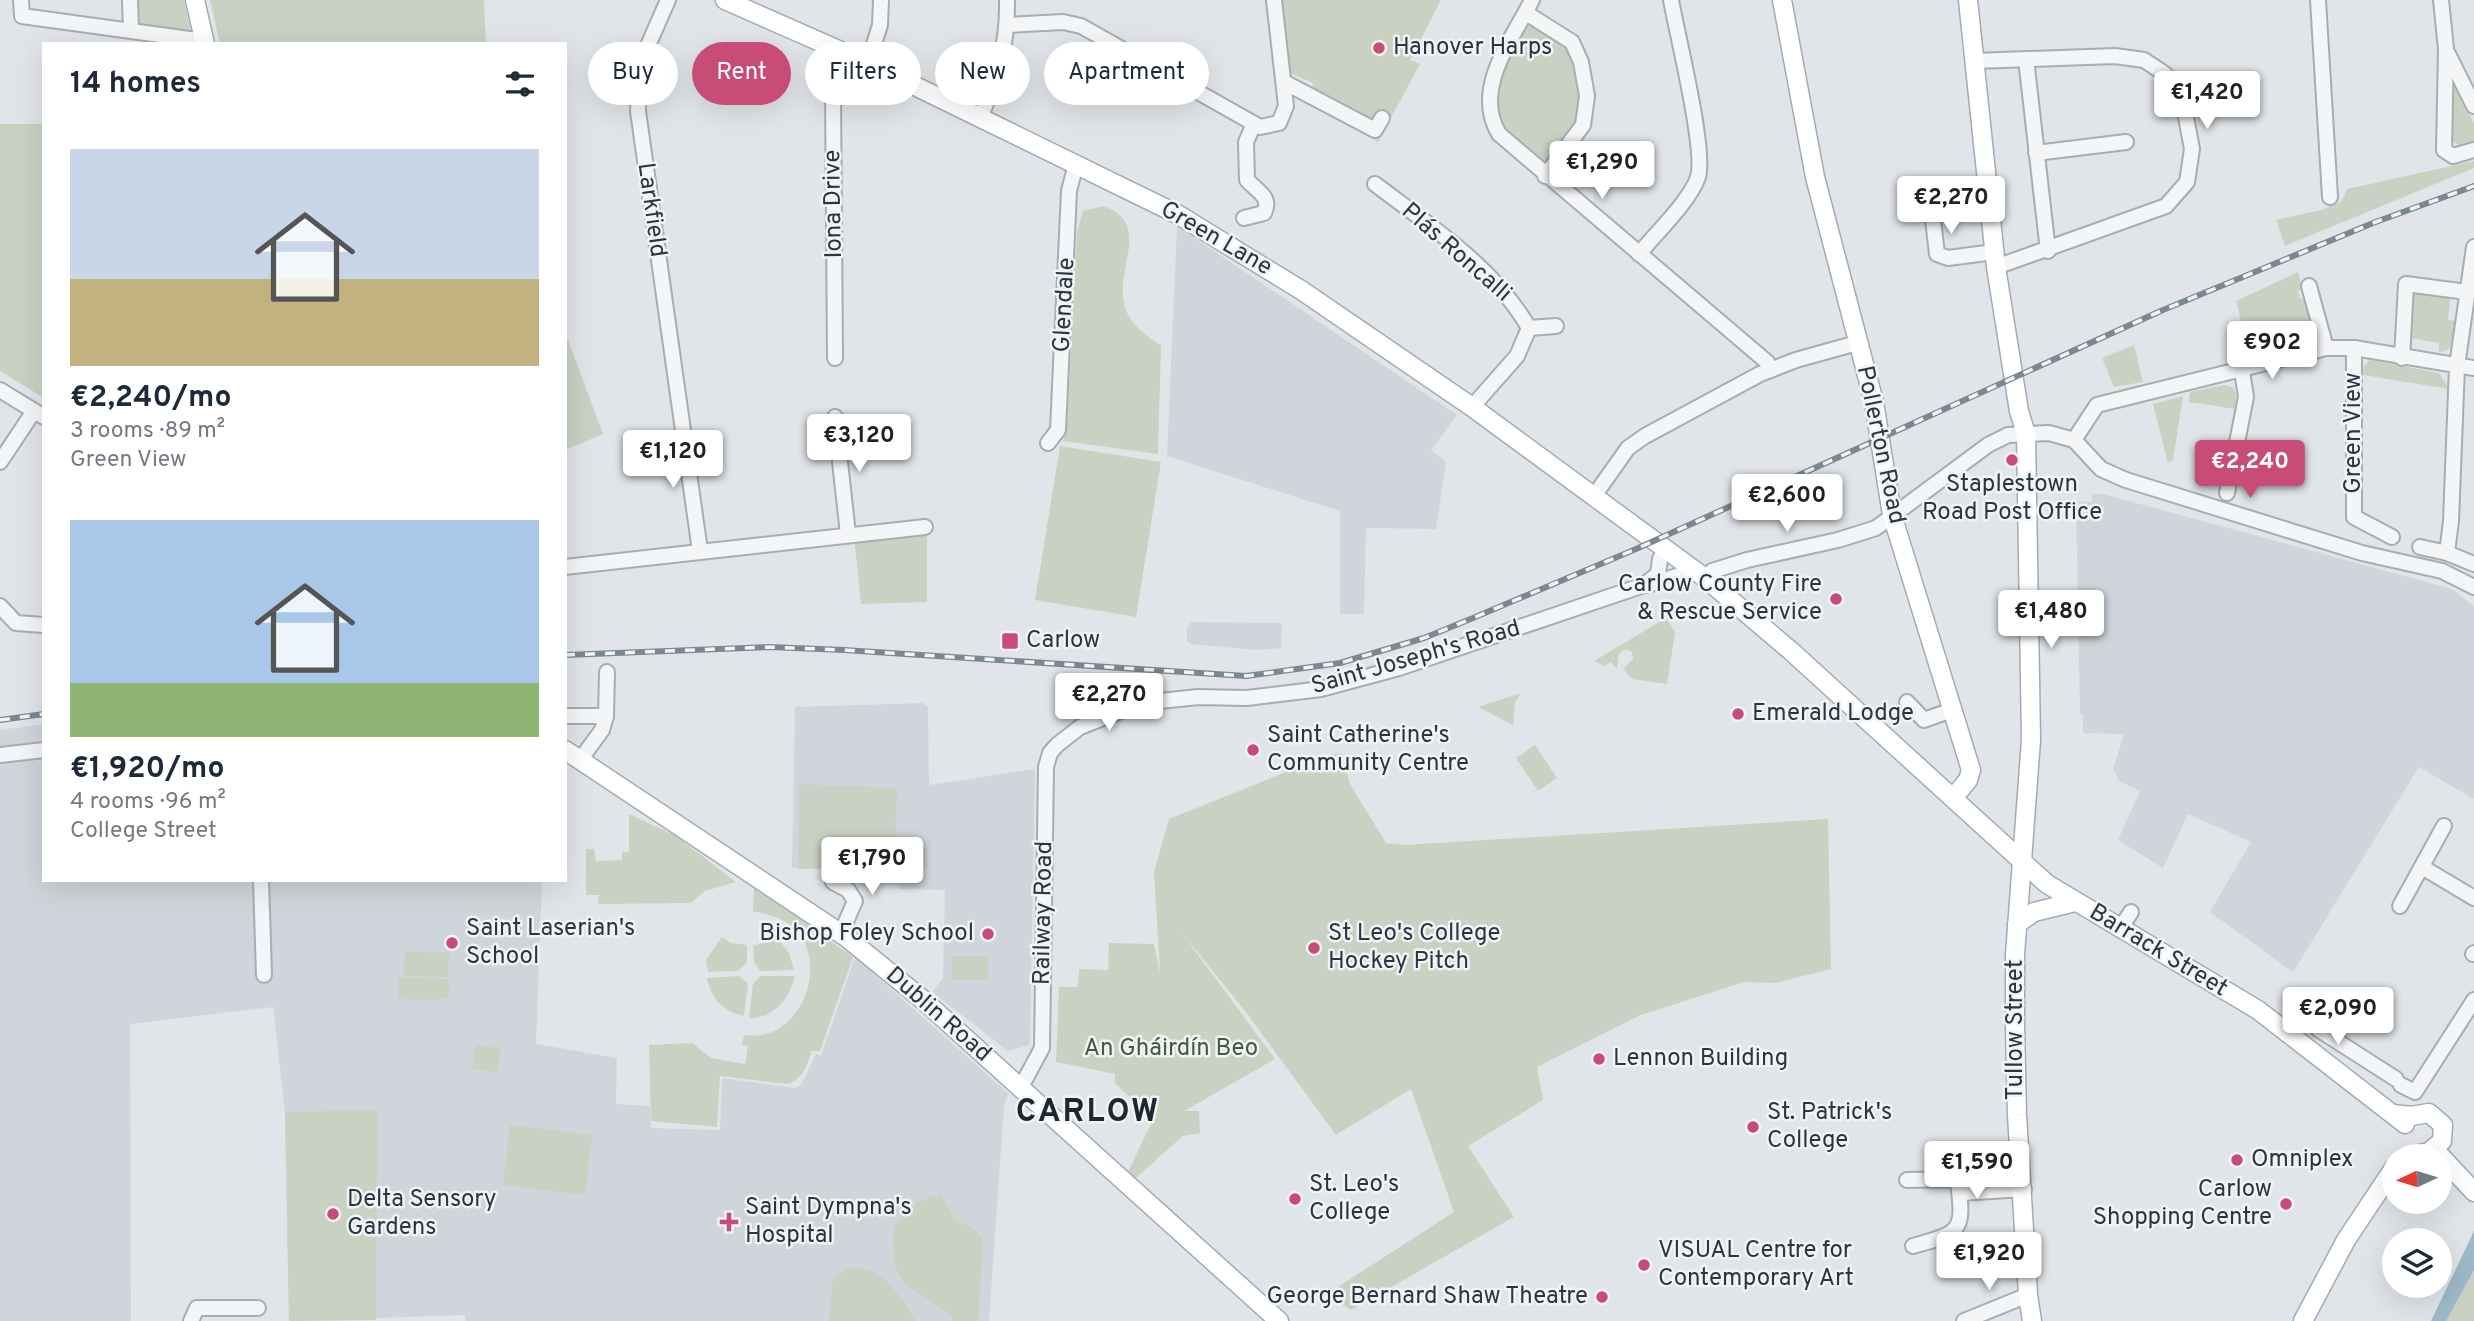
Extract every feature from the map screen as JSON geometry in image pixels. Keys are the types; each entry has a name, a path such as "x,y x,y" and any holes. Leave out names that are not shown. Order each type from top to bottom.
{"main road":[{"path":"195,0 205,42"},
{"name":"Green Lane","path":"725,0 821,42"},
{"name":"Pollerton Road","path":"1782,0 1815,177 1874,402 1892,515 1971,770 1968,780 1953,798"},
{"name":"Tullow Street","path":"1968,0 1995,260 2019,411 2026,434 2032,671 2031,740 2017,924 2015,1060 2028,1295 2032,1321"},
{"name":"Green Lane","path":"921,89 1177,214 1256,261 1472,407 1705,578 1783,644 1953,798"},
{"name":"Dublin Road","path":"567,751 841,933 922,999 1279,1321"},
{"name":"Barrack Street","path":"1953,798 2022,864 2075,902 2120,929 2230,985 2258,1010 2403,1118"},
{"path":"2017,924 2034,912 2075,902"},
{"path":"2413,1144 2403,1135 2403,1118 2423,1112 2435,1115 2442,1125 2428,1144"},
{"path":"2452,1175 2474,1192"},
{"path":"2303,1321 2346,1240 2382,1186"}],"street":[{"path":"21,0 22,16 205,42"},
{"path":"130,0 131,30"},
{"name":"Larkfield","path":"668,0 639,66 638,111 700,551"},
{"path":"875,42 880,25 881,0"},
{"path":"980,117 996,79 1008,25 1007,0"},
{"path":"1008,25 1063,22 1081,26 1254,124 1267,128 1279,123 1286,106 1274,0"},
{"path":"1639,254 1687,195 1699,174 1697,140 1671,0"},
{"path":"2318,0 2330,197"},
{"path":"2441,0 2446,50 2444,150 2453,156 2474,150"},
{"path":"1545,176 1583,125 1587,96 1581,62 1572,43 1529,7 1491,82 1488,108 1494,125 1505,141 1545,176 1767,362 1771,370"},
{"path":"2446,50 2474,106"},
{"path":"1930,194 1937,254 1948,258 1995,260 2048,251 2166,206 2187,182 2192,149 2182,96 2165,74 2144,60 2115,56 1974,61"},
{"path":"2026,59 2048,251"},
{"path":"1284,82 1375,130 1382,118"},
{"name":"Iona Drive","path":"833,105 835,358"},
{"path":"1244,218 1264,213 1268,205 1267,198 1247,180 1246,142 1254,124"},
{"path":"2036,153 2126,142"},
{"name":"Glendale","path":"1048,443 1058,430 1069,191 1076,164"},
{"name":"Plás Roncalli","path":"1375,184 1469,259 1513,300 1529,328"},
{"path":"2447,553 2451,521 2457,366 2474,247"},
{"path":"2402,358 2406,284 2467,292"},
{"path":"2309,286 2326,348"},
{"name":"Plás Roncalli","path":"1529,328 1556,326"},
{"name":"Plás Roncalli","path":"1472,407 1517,356 1529,328"},
{"path":"1594,496 1628,448 1645,436 1771,370 1857,343"},
{"path":"2074,440 2084,421 2098,405 2326,348 2354,348 2474,368"},
{"name":"Green View","path":"2354,348 2354,517 2392,537"},
{"path":"2227,493 2246,397 2242,371"},
{"path":"0,390 39,414 0,462"},
{"path":"835,416 848,534"},
{"path":"1705,578 1713,571 1747,560 1870,530 1988,445 2008,435 2049,433 2074,440 2101,469 2126,480 2362,553 2442,571 2474,587"},
{"path":"567,567 925,527"},
{"path":"2420,547 2447,553 2474,564"},
{"path":"1644,585 1658,574 1665,550"},
{"name":"Saint Joseph's Road","path":"1064,738 1107,714 1141,703 1198,697 1247,698 1321,689 1363,679 1680,575 1687,567"},
{"path":"0,606 16,623 42,625"},
{"path":"580,760 602,730 606,716 607,672"},
{"path":"1907,702 1924,720 1952,709"},
{"path":"567,716 606,716"},
{"name":"Railway Road","path":"1021,1087 1042,1048 1046,767 1050,753 1064,738"},
{"path":"0,755 42,750"},
{"path":"2400,906 2444,827"},
{"path":"2421,867 2474,898"},
{"path":"261,882 264,975"},
{"path":"833,882 848,890 855,901 841,933"},
{"path":"2120,929 2130,912"},
{"path":"2318,1029 2415,1092 2474,999"},
{"path":"2328,1063 2342,1044"},
{"path":"1913,1246 1955,1231 1961,1222 1953,1157"},
{"path":"1907,1180 1957,1186 2024,1189"},
{"path":"190,1293 194,1314 258,1310"},
{"path":"1965,1321 2028,1295"}],"shaded area":[{"path":"1177,226 1457,415 1431,450 1446,462 1436,529 1366,528 1364,614 1340,614 1340,511 1167,456"},
{"path":"2092,494 2103,494 2452,589 2474,606 2474,799 2419,767 2293,972 2210,912 2251,842 2188,814 2163,868 2118,840 2140,791 2119,781 2113,769 2124,734 2083,733 2083,714 2080,714 2076,501 2092,502"},
{"path":"1191,622 1282,623 1281,648 1257,650 1191,644 1187,641 1187,628"},
{"path":"923,703 928,708 929,785 1035,769 1030,1045 1008,1051 932,992 943,978 945,890 900,889 901,869 792,868 795,707"},
{"path":"42,724 42,882 542,882 536,1044 617,1058 616,1104 650,1106 651,1128 720,1130 722,1078 795,1088 801,1085 816,1054 821,1056 855,957 1009,1094 1004,1105 989,1321 465,1321 465,1315 289,1321 285,1112 273,1007 130,1024 131,1321 0,1321 0,730"}],"green space":[{"path":"135,0 184,0 190,28 185,32 138,23"},
{"path":"210,0 484,0 486,42 220,42"},
{"path":"1281,0 1441,0 1410,60 1420,64 1378,142 1311,102 1313,83 1290,73"},
{"path":"1535,24 1565,41 1579,72 1582,119 1551,159 1540,163 1502,126 1496,115 1495,102 1496,88 1515,43 1523,31"},
{"path":"2448,67 2474,124 2474,144 2460,146 2451,140"},
{"path":"0,124 42,124 42,397 0,371"},
{"path":"2474,161 2474,168 2285,246 2276,220 2321,210 2342,201 2347,189"},
{"path":"1103,206 1118,214 1126,224 1129,236 1123,292 1125,307 1140,330 1161,346 1158,454 1063,441 1067,424 1077,232 1083,211"},
{"path":"2298,272 2303,289 2298,291 2300,299 2306,298 2318,341 2251,359 2236,301"},
{"path":"2414,288 2451,292 2448,320 2457,321 2454,342 2449,349 2439,352 2439,343 2410,338"},
{"path":"567,337 603,434 567,449"},
{"path":"2134,345 2143,382 2114,387 2102,358"},
{"path":"2370,360 2439,373 2449,389 2363,375 2364,366"},
{"path":"2225,385 2233,388 2236,394 2235,409 2189,402 2190,392"},
{"path":"2183,396 2173,460 2168,463 2153,404"},
{"path":"1060,446 1161,462 1136,617 1035,600"},
{"path":"927,531 927,602 861,604 854,536"},
{"path":"1666,618 1675,632 1667,684 1632,679 1623,669 1633,659 1632,652 1626,649 1619,653 1617,669 1611,662 1605,666 1594,661"},
{"path":"1521,693 1515,702 1513,725 1478,707"},
{"path":"1535,745 1557,778 1538,791 1516,758"},
{"name":"An Gháirdín Beo","path":"1341,753 1350,784 1386,843 1404,845 1828,819 1831,969 1775,983 1744,982 1641,1015 1537,1067 1543,1100 1468,1146 1514,1217 1351,1310 1327,1294 1454,1212 1411,1089 1336,1135 1245,1011 1182,933 1275,1059 1184,1111 1199,1111 1200,1133 1183,1136 1129,1184 1124,1180 1151,1124 1146,1113 1115,1083 1115,1074 1056,1062 1059,987 1078,987 1079,969 1108,970 1109,943 1154,944 1160,973 1154,872 1169,819 1326,756"},
{"path":"799,784 897,788 895,847 926,848 928,867 798,869"},
{"path":"629,814 676,836 736,882 705,891 691,903 598,904 599,895 586,895 586,849 594,849 596,861 622,860 622,852 629,852"},
{"path":"754,886 853,957 820,1051 812,1051 801,1076 787,1084 720,1076 717,1127 651,1121 649,1045 692,1043 711,1058 745,1064 748,1046 742,1045 744,1035 764,1034 782,1027 796,1013 805,996 810,976 809,957 802,939 785,921 753,911"},
{"path":"775,935 789,953 794,970 760,971 754,962 753,946 769,941"},
{"path":"722,937 731,943 747,945 747,962 738,971 708,972 706,960"},
{"path":"405,951 449,953 448,977 404,976"},
{"path":"952,956 988,956 988,980 952,980"},
{"path":"739,976 748,984 744,1016 719,1003 707,978"},
{"path":"760,976 795,976 789,992 779,1006 766,1015 749,1018 753,984"},
{"path":"399,977 449,979 449,996 436,1000 399,999"},
{"path":"475,1045 500,1048 498,1072 472,1069"},
{"name":"Delta Sensory Gardens","path":"377,1110 376,1320 289,1321 285,1112"},
{"path":"510,1125 592,1135 585,1195 503,1185"},
{"path":"941,1194 954,1218 976,1231 983,1240 978,1321 952,1321 952,1317 937,1305 905,1284 895,1264 894,1226 919,1201"},
{"path":"850,1267 862,1268 881,1277 897,1293 916,1321 829,1321 833,1279"},
{"path":"2474,1270 2474,1321 2446,1321"}],"water":[{"path":"2474,1231 2474,1270 2446,1321 2431,1321 2442,1298 2452,1298 2452,1277"}],"railway":[{"path":"567,655 769,647 1246,676 1340,663 1424,638 1473,618 1636,549 2163,310 2373,223 2474,186"},
{"path":"0,720 42,714"}],"place":[{"name":"Hanover Harps","path":"1379,48"},
{"name":"Staplestown Road Post Office","path":"2012,460"},
{"name":"Carlow County Fire & Rescue Service","path":"1836,599"},
{"name":"Carlow","path":"1010,641"},
{"name":"Emerald Lodge","path":"1738,714"},
{"name":"Saint Catherine's Community Centre","path":"1253,750"},
{"name":"Bishop Foley School","path":"988,934"},
{"name":"Saint Laserian's School","path":"452,943"},
{"name":"St Leo's College Hockey Pitch","path":"1314,948"},
{"name":"Lennon Building","path":"1599,1059"},
{"name":"St. Patrick's College","path":"1753,1127"},
{"name":"Omniplex","path":"2237,1160"},
{"name":"St. Leo's College","path":"1295,1199"},
{"name":"Carlow Shopping Centre","path":"2286,1204"},
{"name":"Delta Sensory Gardens","path":"333,1214"},
{"name":"Saint Dympna's Hospital","path":"729,1222"},
{"name":"VISUAL Centre for Contemporary Art","path":"1644,1265"},
{"name":"George Bernard Shaw Theatre","path":"1602,1297"}],"district":[{"name":"CARLOW","path":"1088,1113"}]}
